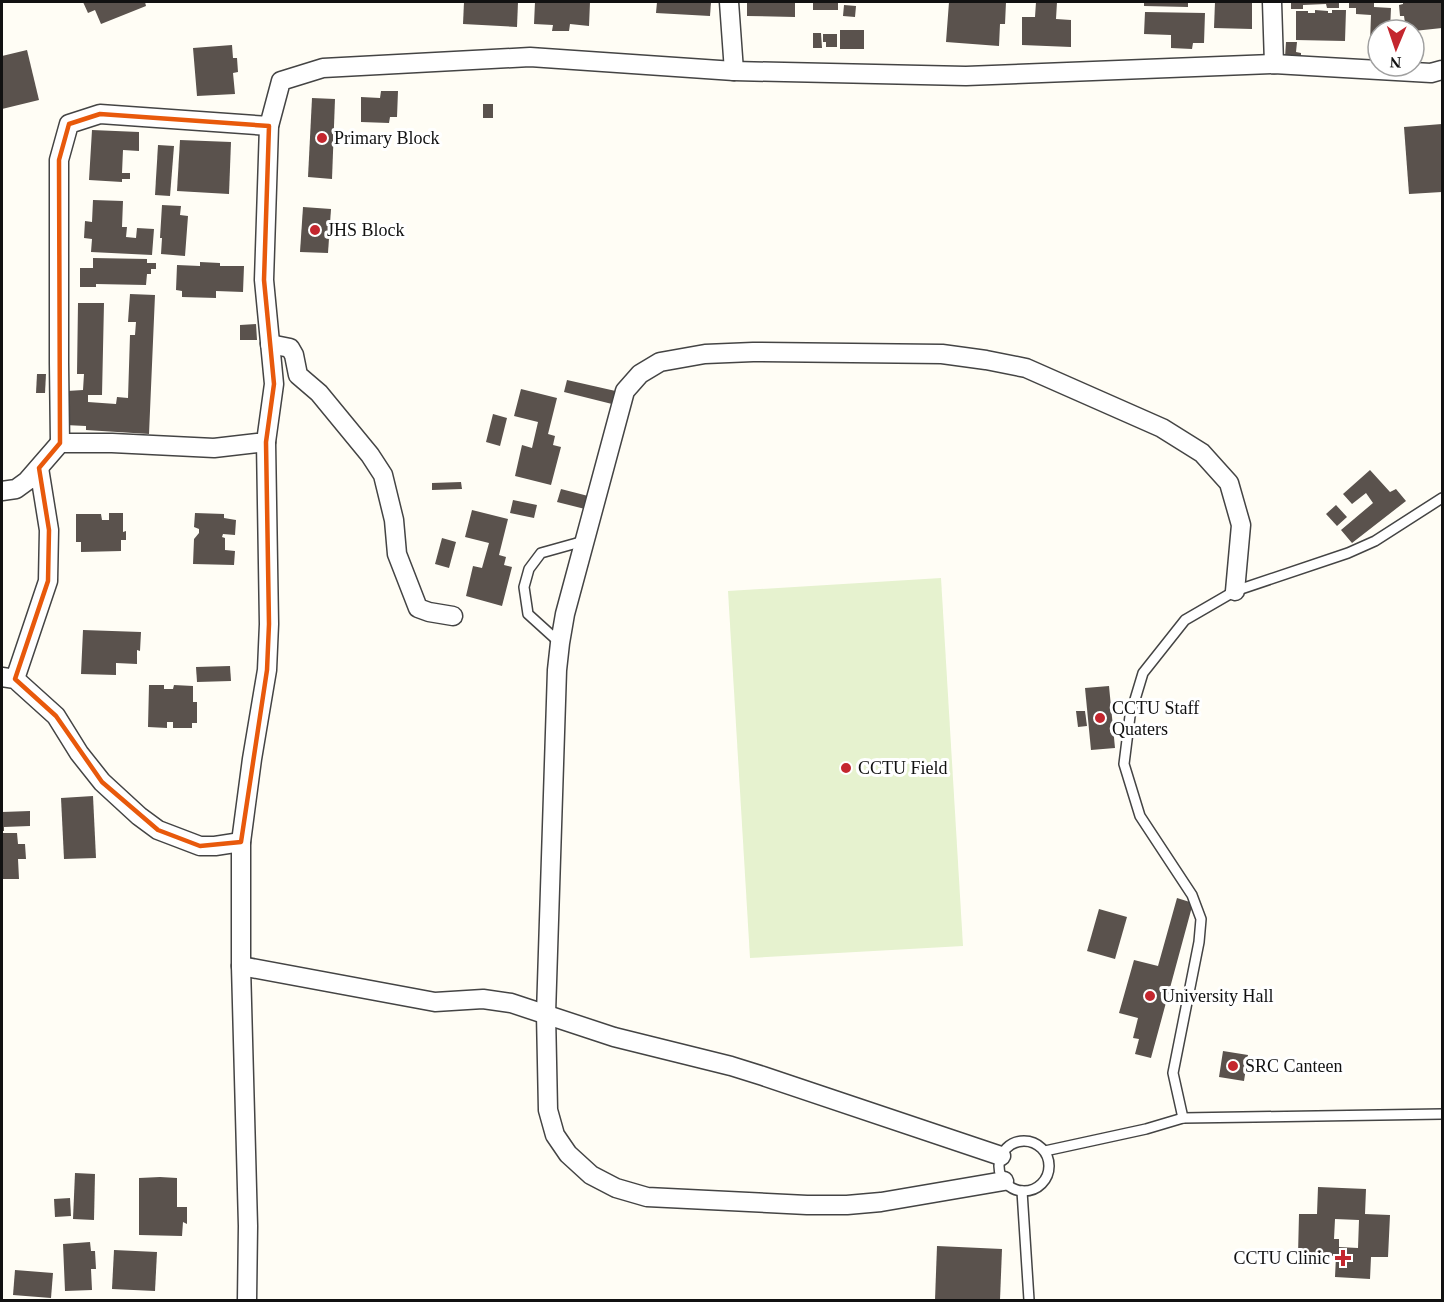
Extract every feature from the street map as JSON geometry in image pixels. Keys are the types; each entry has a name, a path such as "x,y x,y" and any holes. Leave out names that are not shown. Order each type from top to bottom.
{"street":[{"path":"729,2 734,71"},
{"path":"1272,2 1274,64"},
{"path":"248,1300 249,1226 241,966 241,842 267,670 269,624 266,442 274,384 264,280 269,126 281,81 323,68 530,57 734,71 966,76 1274,64 1431,73 1443,70"},
{"path":"2,492 16,489 27,481 60,443 59,160 69,124 100,114 269,126"},
{"path":"270,344 290,348 294,355 298,375 319,393 370,455 383,475 394,520 397,554 418,608 453,616"},
{"path":"1004,1181 881,1202 847,1205 647,1197 616,1188 591,1174 568,1154 555,1135 548,1110 546,1014 557,670 565,614 625,390 640,374 660,363 705,354 753,352 942,354 986,360 1026,369 1162,428 1202,453 1228,483 1241,525 1235,591"},
{"path":"60,443 214,448 266,442"},
{"path":"39,468 48,530 48,581 8,678 56,716 79,753 102,782 158,830 200,846 241,842"},
{"path":"241,966 435,1002 483,999 511,1004 615,1037 731,1066 1001,1156"}],"lane":[{"path":"1183,1118 1173,1073 1199,942 1201,919 1192,895 1140,816 1124,764 1130,717 1143,673 1185,620 1235,591 1348,553 1375,541 1443,498"},
{"path":"560,643 528,614 524,587 529,569 541,553 584,542"},
{"path":"1045,1151 1146,1129 1183,1118 1443,1114"},
{"path":"1030,1142 1045,1151 1049,1160 1049,1170 1047,1179 1040,1186 1022,1191 1015,1190 1004,1181 999,1165 1006,1149 1013,1144 1030,1142"},
{"path":"1022,1191 1029,1300"}],"highlighted area":[{"path":"100,114 269,126 264,280 274,384 266,442 269,624 267,670 241,842 200,846 158,830 102,782 56,716 15,679 48,581 49,530 39,468 60,443 59,160 69,124"}],"green space":[{"name":"CCTU Field","path":"941,578 963,946 750,958 728,591"}],"building":[{"path":"83,2 145,2 146,6 101,24 95,10 88,13"},
{"path":"464,2 518,2 517,27 463,24"},
{"path":"535,2 590,2 589,26 570,24 569,31 552,31 553,25 534,24"},
{"path":"657,2 711,2 710,16 656,13"},
{"path":"747,2 795,2 795,17 747,16"},
{"path":"813,2 838,2 838,10 813,10"},
{"path":"949,2 1006,2 1005,24 1000,24 999,46 946,42"},
{"path":"1036,2 1057,2 1056,19 1071,20 1071,47 1022,45 1022,17 1035,17"},
{"path":"1144,2 1188,2 1188,7 1144,6"},
{"path":"1215,2 1252,2 1252,29 1214,28"},
{"path":"1291,2 1339,2 1339,8 1327,8 1326,4 1303,5 1303,9 1291,9"},
{"path":"1349,2 1374,2 1374,7 1391,8 1391,18 1371,18 1371,15 1356,14 1356,8 1349,8"},
{"path":"1403,2 1442,2 1442,28 1426,30 1426,18 1400,16 1399,5"},
{"path":"844,5 856,6 855,17 843,16"},
{"path":"1315,10 1332,13 1332,10 1346,10 1345,41 1296,40 1296,11 1315,13"},
{"path":"1145,12 1205,13 1204,43 1193,43 1192,49 1171,48 1171,35 1144,34"},
{"path":"840,30 864,30 864,49 840,49"},
{"path":"813,33 821,33 822,48 813,48"},
{"path":"823,34 837,34 837,47 826,47"},
{"path":"1286,42 1297,42 1296,52 1301,53 1301,58 1285,57"},
{"path":"232,45 233,58 237,58 238,72 233,73 235,94 197,96 193,48"},
{"path":"27,50 39,100 2,109 2,56"},
{"path":"381,91 398,91 397,117 390,117 389,123 361,122 361,97 380,98"},
{"name":"Primary Block","path":"312,98 335,99 332,179 308,177"},
{"path":"483,104 493,104 493,118 483,118"},
{"path":"1442,124 1442,192 1409,194 1404,127"},
{"path":"92,130 139,132 139,151 123,150 122,173 130,173 130,179 122,179 122,182 89,180"},
{"path":"180,140 231,142 229,194 177,191"},
{"path":"158,145 174,146 170,196 155,195"},
{"path":"93,200 123,201 122,227 127,227 126,237 136,238 137,228 154,229 152,255 91,252 92,239 84,238 85,221 92,222"},
{"path":"162,205 181,206 180,215 188,216 185,256 161,254"},
{"name":"JHS Block","path":"303,207 331,209 328,253 300,252"},
{"path":"93,258 147,259 147,263 156,263 156,269 151,269 151,274 147,274 146,285 96,284 96,287 80,287 80,268 93,268"},
{"path":"200,262 220,263 220,266 244,266 243,292 216,291 216,298 182,297 182,291 176,290 177,265 200,266"},
{"path":"130,294 155,295 149,434 86,430 86,426 65,425 67,391 83,390 84,374 77,374 78,303 104,303 102,395 88,395 88,402 116,404 117,397 128,398 130,335 135,335 136,322 128,322"},
{"path":"256,324 257,340 240,340 240,325"},
{"path":"37,374 46,374 45,393 36,393"},
{"path":"567,380 620,392 616,405 564,392"},
{"path":"521,389 557,398 548,434 555,436 553,445 561,447 551,485 515,476 522,445 532,448 538,422 514,416"},
{"path":"493,414 507,418 500,446 486,442"},
{"path":"1370,470 1390,492 1396,489 1406,501 1352,543 1341,530 1373,503 1366,493 1352,504 1343,494"},
{"path":"461,482 462,489 432,490 432,483"},
{"path":"561,489 592,497 589,510 557,502"},
{"path":"513,500 537,505 534,518 510,513"},
{"path":"1336,505 1347,517 1337,526 1326,514"},
{"path":"472,510 508,519 499,555 506,557 504,565 512,567 502,606 466,596 473,566 482,568 489,543 465,537"},
{"path":"109,513 123,513 123,532 126,531 126,540 121,540 121,551 81,552 81,542 76,542 76,514 101,514 102,520 109,520"},
{"path":"195,513 224,514 224,518 236,520 235,535 223,534 222,537 225,538 225,550 235,551 234,565 193,564 194,539 199,533 199,529 194,527"},
{"path":"442,538 456,542 449,568 435,564"},
{"path":"83,630 141,632 137,664 116,663 116,675 81,674"},
{"path":"230,666 231,681 197,682 196,667"},
{"path":"149,685 164,685 164,689 173,689 174,685 193,686 193,702 197,702 197,723 192,723 192,728 173,728 173,722 167,722 167,728 148,727"},
{"name":"CCTU Staff Quaters","path":"1109,686 1115,748 1091,750 1085,688"},
{"path":"1076,711 1085,711 1087,726 1078,727"},
{"path":"93,796 96,858 64,859 61,798"},
{"path":"30,811 30,826 4,827 2,831 2,812"},
{"path":"2,833 17,833 18,844 25,844 26,859 18,859 19,879 2,879"},
{"path":"1177,898 1193,903 1151,1058 1135,1054 1139,1039 1133,1038 1138,1018 1119,1013 1134,960 1158,966"},
{"path":"1099,909 1127,917 1115,959 1087,951"},
{"name":"SRC Canteen","path":"1223,1051 1248,1055 1244,1081 1219,1077"},
{"path":"75,1173 95,1174 94,1220 73,1219"},
{"path":"139,1178 177,1178 177,1207 187,1207 187,1224 183,1222 182,1236 139,1235"},
{"path":"1318,1187 1366,1189 1365,1214 1390,1215 1388,1257 1371,1257 1370,1279 1335,1277 1336,1256 1298,1255 1299,1214 1317,1214","holes":["1335,1219 1359,1220 1358,1248 1339,1247 1339,1239 1334,1239"]},
{"path":"70,1198 71,1216 55,1217 54,1199"},
{"path":"90,1242 91,1251 95,1251 96,1269 91,1269 92,1290 65,1291 63,1244"},
{"path":"937,1246 1002,1249 1000,1300 935,1300"},
{"path":"114,1250 157,1252 155,1291 112,1289"},
{"path":"15,1270 53,1273 51,1298 13,1295"}],"place":[{"name":"Primary Block","path":"322,138"},
{"name":"JHS Block","path":"315,230"},
{"name":"CCTU Staff Quaters","path":"1100,718"},
{"name":"CCTU Field","path":"846,768"},
{"name":"University Hall","path":"1150,996"},
{"name":"SRC Canteen","path":"1233,1066"},
{"name":"CCTU Clinic","path":"1343,1258"}]}
